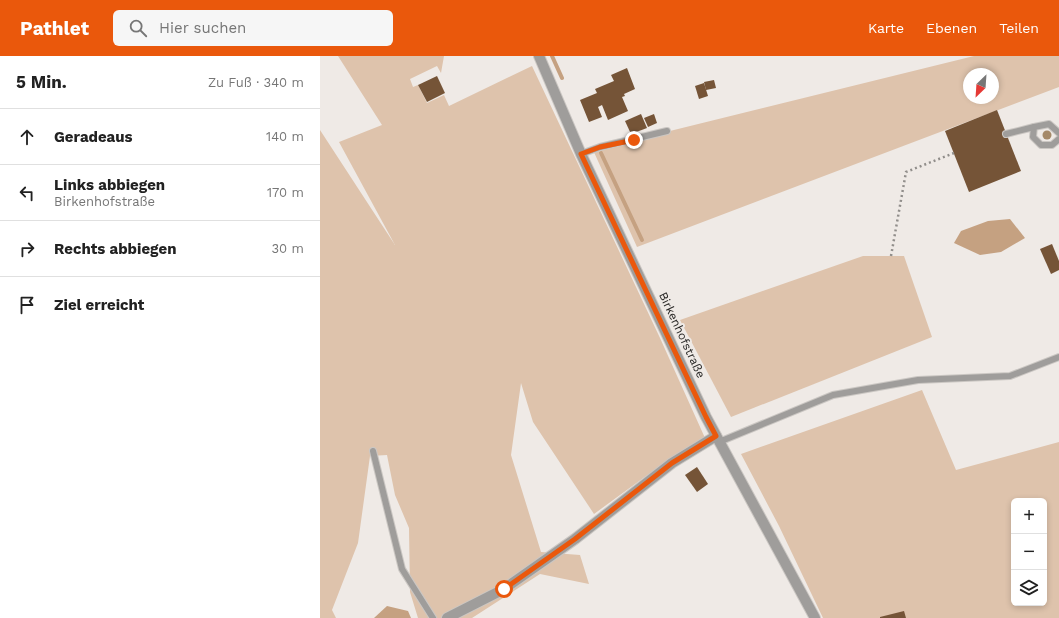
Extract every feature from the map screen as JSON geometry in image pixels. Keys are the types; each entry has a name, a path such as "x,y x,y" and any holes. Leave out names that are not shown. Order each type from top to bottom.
{"street":[{"name":"Birkenhofstraße","path":"539,56 581,154 703,410 815,618"},
{"path":"447,618 504,589 575,539 672,463 718,439"}],"lane":[{"path":"1006,134 1049,124 1059,132"},
{"path":"1034,127 1033,137 1041,145 1052,145 1059,139"},
{"path":"581,154 600,147 668,131"},
{"path":"718,439 833,395 918,380 1010,376 1059,357"},
{"path":"373,452 402,569 433,618"}],"path":[{"path":"890,256 906,172 954,153"}],"shaded area":[{"path":"338,56 444,56 441,73 437,66 410,79 413,87 418,85 427,103 444,95 449,106 532,66 660,338 705,438 646,476 594,514 533,422 521,383 511,455 541,552 580,555 589,584 540,574 472,618 418,618 410,592 409,528 395,495 387,455 370,456 358,543 332,610 336,618 320,618 320,130 395,245 339,142 382,125"},
{"path":"974,56 1059,56 1059,87 637,247 593,150"},
{"path":"1010,219 1025,238 1001,252 980,255 954,243 961,231 988,221"},
{"path":"863,256 904,256 932,337 731,417 680,320"},
{"path":"922,390 956,470 1059,442 1059,618 823,618 779,526 741,454"},
{"path":"387,606 408,611 411,618 374,618"}],"building":[{"path":"627,68 635,89 624,94 625,96 622,97 628,111 608,120 602,105 598,107 602,117 589,122 580,100 597,93 595,89 614,81 611,75"},
{"path":"437,76 445,93 427,102 418,85"},
{"path":"714,80 716,88 706,90 704,82"},
{"path":"704,83 708,96 699,99 695,86"},
{"path":"997,110 1021,171 969,192 945,131"},
{"path":"641,114 647,128 631,134 625,121"},
{"path":"654,114 657,123 648,127 644,118"},
{"path":"1052,244 1059,261 1059,270 1051,274 1040,249"},
{"path":"697,467 708,484 697,492 685,475"},
{"path":"904,611 906,618 880,618 880,617"}],"waterway":[{"path":"552,56 562,78"},
{"path":"601,153 642,240"}],"route":[{"path":"504,589 575,539 672,463 716,436 581,154 600,147 634,140"}]}
